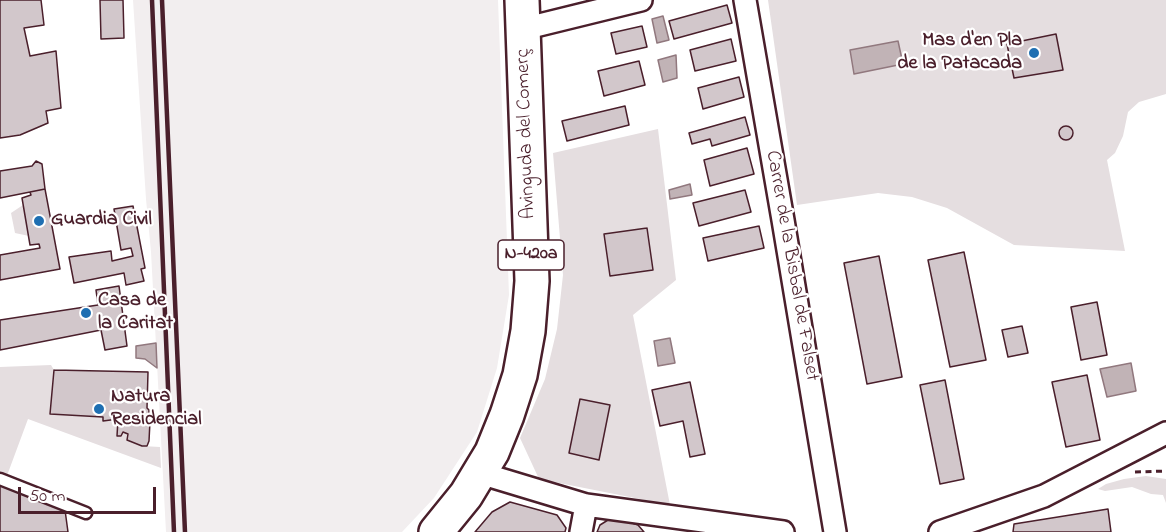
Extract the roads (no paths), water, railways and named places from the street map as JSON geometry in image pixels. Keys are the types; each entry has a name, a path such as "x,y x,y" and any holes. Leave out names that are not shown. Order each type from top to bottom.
{"main road":[{"name":"Avinguda del Comerç","path":"436,532 454,512 492,452 514,394 525,349 532,281 523,14"}],"street":[{"path":"523,14 641,0"},
{"name":"Carrer de la Bisbal de Falset","path":"745,0 835,532"},
{"path":"940,532 1044,496 1166,432"},
{"path":"480,473 586,505 665,524 783,532"},
{"path":"581,532 586,505"}],"lane":[{"path":"0,479 86,513"}],"railway":[{"path":"152,0 174,532"},
{"path":"162,0 185,532"}],"place":[{"name":"Mas d'en Pla de la Patacada","path":"1034,53"},
{"name":"Guardia Civil","path":"39,221"},
{"name":"Casa de la Caritat","path":"86,313"},
{"name":"Natura Residencial","path":"99,409"}]}
